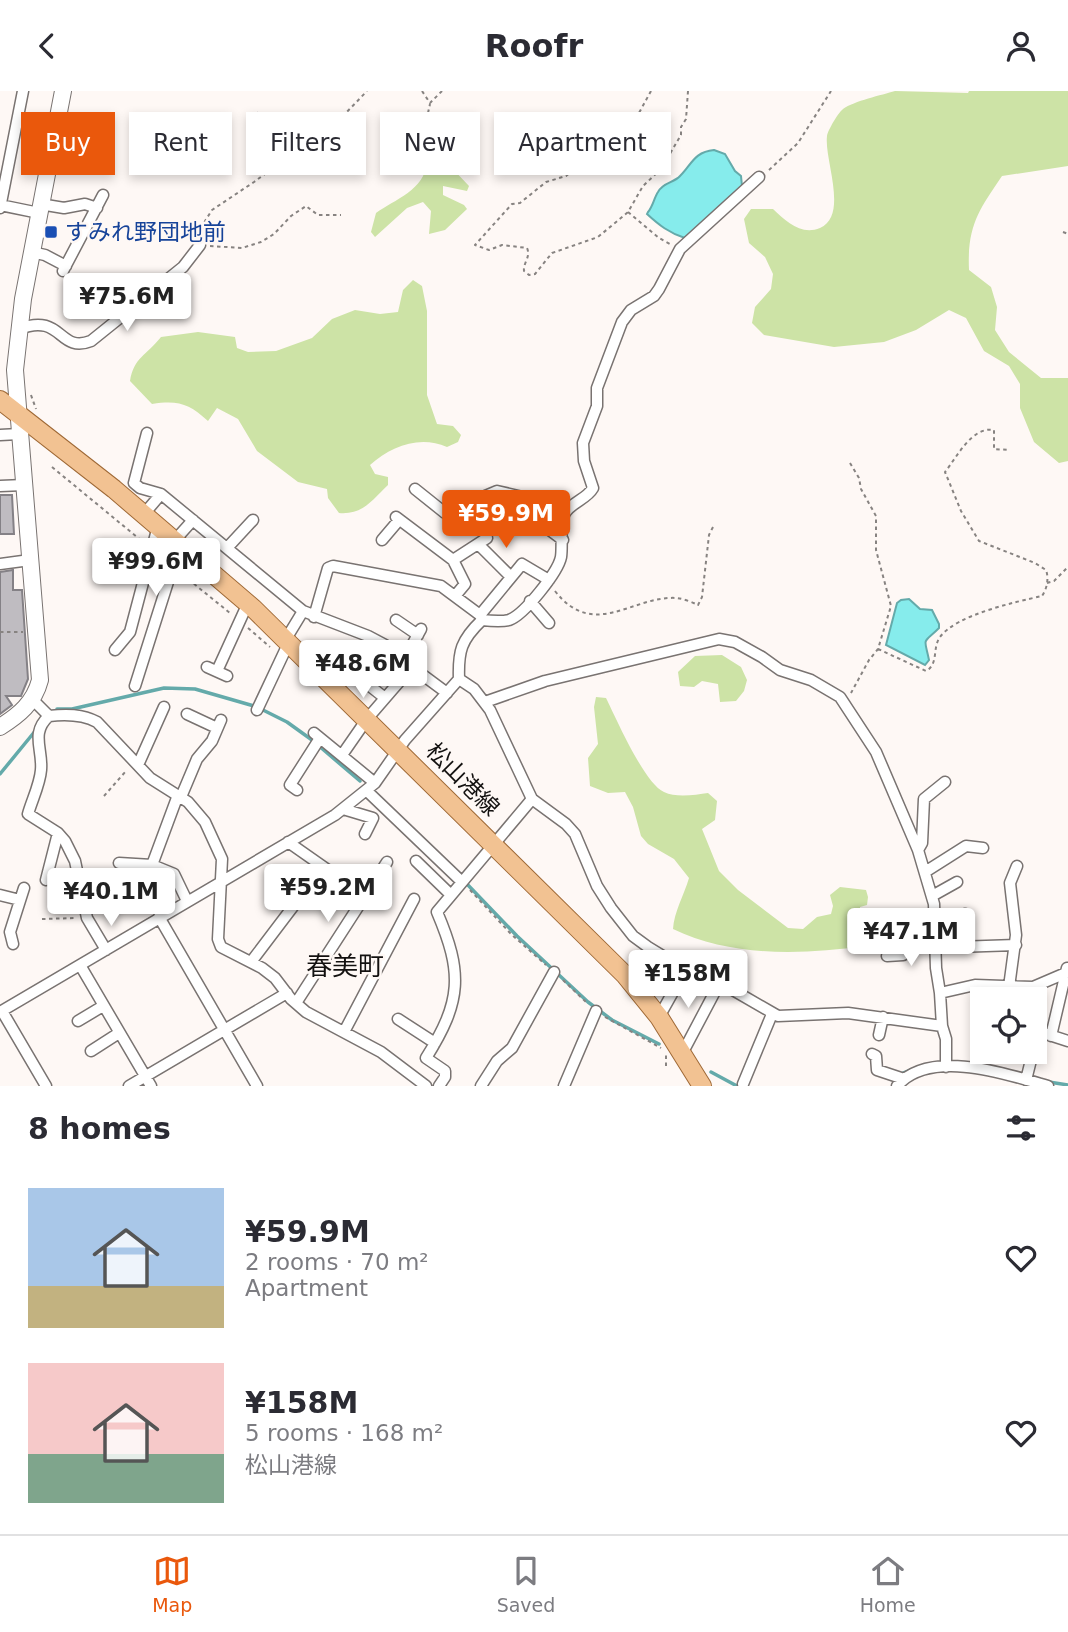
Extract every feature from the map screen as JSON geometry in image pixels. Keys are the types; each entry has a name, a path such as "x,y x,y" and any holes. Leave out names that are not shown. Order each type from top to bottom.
{"main road":[{"path":"0,727 16,717 33,699 40,669 15,370 31,252 63,91"},
{"name":"松山港線","path":"0,400 144,514 248,603 399,750 625,975 659,1017 675,1052 702,1086"}],"street":[{"path":"23,91 5,154 0,206 40,209 85,204 97,208"},
{"path":"314,617 328,568 333,566 441,586 481,618 511,619 530,601 549,580 560,560 563,516 593,488 584,461 583,443 597,406 597,388 622,322 631,310 654,296 680,249 760,177"},
{"path":"31,252 46,255 65,269 103,195"},
{"path":"19,329 38,323 54,329 71,343 85,344 183,267 200,244"},
{"path":"147,433 134,483 140,488 161,494 303,611 368,636 408,662 447,694"},
{"path":"0,435 19,434"},
{"path":"0,486 24,485"},
{"path":"415,489 445,513 497,491 540,501 563,516"},
{"path":"144,514 161,494"},
{"path":"382,540 398,519 453,560 465,584 455,596"},
{"path":"522,519 536,520 563,540"},
{"path":"135,686 177,542 193,520"},
{"path":"227,548 253,520"},
{"path":"115,650 130,632 158,526"},
{"path":"453,560 483,542 511,577"},
{"path":"0,564 30,560"},
{"path":"46,1086 1,1011 344,809 371,787 459,679 460,648 522,564 549,580"},
{"path":"530,601 549,623"},
{"path":"217,671 248,603"},
{"path":"257,710 303,611"},
{"path":"342,755 408,662 419,632 396,620"},
{"path":"485,702 545,681 719,639 735,642 780,670 811,680 834,692 845,703 876,752 925,872 932,896 936,929 936,968 942,1026 946,1039 946,1067"},
{"path":"269,653 281,659"},
{"path":"459,679 474,688 485,702 532,799 575,834 597,886 633,936 666,958 720,982 772,1014 789,1016 848,1013 942,1026"},
{"path":"366,683 385,698"},
{"path":"33,699 49,716 87,717 97,722 150,778 196,810 220,851 218,939 221,947 275,978 306,1012 381,1052 426,1086"},
{"path":"136,763 166,710"},
{"path":"152,865 179,796 197,759 212,741 219,724 187,714"},
{"path":"49,716 37,736 41,770 28,814 58,833 65,841 75,861 87,918 106,950"},
{"path":"298,790 290,785 317,735 342,755 462,882"},
{"path":"918,850 922,843 924,799 945,782"},
{"path":"439,1086 445,1077 445,1071 426,1058 442,1033 455,993 451,944 437,912 532,799"},
{"path":"344,809 373,818 365,834"},
{"path":"46,880 58,833"},
{"path":"288,842 365,897"},
{"path":"925,872 966,846 983,849"},
{"path":"416,861 451,895"},
{"path":"296,1003 387,862"},
{"path":"119,863 152,865 174,874 187,901"},
{"path":"1014,987 1016,945 1010,883 1017,866"},
{"path":"251,962 323,867"},
{"path":"932,896 957,882"},
{"path":"13,944 10,932 24,888"},
{"path":"0,895 20,900"},
{"path":"344,1031 414,899"},
{"path":"936,929 965,914"},
{"path":"159,917 257,1086"},
{"path":"905,920 914,937 936,948"},
{"path":"887,956 903,955 914,937"},
{"path":"956,947 970,942 1016,945"},
{"path":"80,965 148,1081"},
{"path":"659,1017 687,967"},
{"path":"1033,987 1067,970"},
{"path":"1051,1036 1067,970"},
{"path":"481,1086 497,1061 512,1048 554,972"},
{"path":"675,1052 720,982"},
{"path":"940,993 975,985 988,987"},
{"path":"129,1086 148,1081 224,1029 287,993"},
{"path":"78,1021 103,1006"},
{"path":"564,1086 596,1011"},
{"path":"743,1084 772,1014"},
{"path":"879,1035 883,1017"},
{"path":"398,1019 435,1043"},
{"path":"91,1051 119,1033"},
{"path":"1047,1035 1068,1041"},
{"path":"872,1054 876,1056 877,1070 901,1082 916,1071 946,1067 976,1068 1009,1081 1026,1080 1048,1086"},
{"path":"1026,1080 1029,1064"}],"path":[{"path":"347,112 368,91"},
{"path":"422,91 430,103"},
{"path":"428,112 430,103 442,91"},
{"path":"651,91 634,122 566,176 543,184 538,191 520,203 512,204 475,245 489,250 502,245 527,248 529,252 524,271 528,275 535,274 552,253 598,236 628,212 643,186 661,169 681,135 681,127 686,120 688,91"},
{"path":"760,177 798,143 831,91"},
{"path":"263,175 212,210 205,221 200,244 226,248 251,246 274,234 291,216 306,206 318,215 341,215"},
{"path":"628,212 659,238 680,249"},
{"path":"1063,232 1068,234"},
{"path":"31,394 39,414"},
{"path":"878,649 926,671 934,664 936,643 942,634 977,613 1042,596 1045,592 1046,570 979,541 961,511 946,472 975,433 989,428 994,429 994,449 1009,450"},
{"path":"845,703 878,649 891,606 876,550 876,516 850,463"},
{"path":"549,580 565,603 594,615 621,612 667,599 678,598 698,605 702,597 709,535 714,525"},
{"path":"1046,584 1054,582 1068,567"},
{"path":"0,632 37,631"},
{"path":"104,796 136,763"},
{"path":"462,882 511,934 596,1011 664,1050 666,1066"},
{"path":"42,919 87,918"},
{"path":"660,1041 675,1052"}],"green space":[{"path":"895,91 1068,91 1068,166 1002,176 972,230 969,270 991,287 997,307 995,330 1009,352 1041,378 1068,378 1068,461 1059,463 1034,442 1020,408 1020,384 1009,366 984,351 966,318 949,310 916,330 884,342 834,347 764,335 752,323 755,307 771,289 773,274 765,257 749,243 744,219 751,209 773,209 800,229 813,230 829,221 834,200 827,146 831,126 848,106"},
{"path":"424,175 459,175 469,186 467,191 443,186 443,195 467,209 445,230 429,234 431,211 423,202 407,208 375,237 371,232 376,213 408,193"},
{"path":"413,280 422,286 427,311 427,395 437,424 453,426 461,435 458,442 447,447 416,442 396,448 378,458 370,465 375,474 388,477 388,485 355,512 339,513 328,498 327,489 298,482 257,451 238,419 217,408 208,421 183,405 152,404 130,381 134,367 161,337 198,332 235,337 237,348 248,352 276,351 312,338 332,319 355,310 380,314 398,312 403,290"},
{"path":"722,655 741,667 747,680 744,691 736,701 720,702 718,684 702,681 694,687 680,686 678,672 695,656"},
{"path":"596,697 606,698 631,749 656,786 674,795 708,793 717,801 715,820 702,829 719,871 738,890 788,928 803,929 817,917 831,914 833,906 830,895 840,887 866,890 867,905 860,907 860,918 868,931 864,946 791,952 742,949 718,945 673,929 689,878 674,859 648,844 641,836 633,807 625,792 608,793 590,786 588,758 598,744 594,707"}],"water":[{"path":"714,150 725,154 741,176 742,186 685,238 674,234 647,214 663,186 678,178 702,153"},
{"path":"909,599 920,609 932,610 939,624 939,628 926,641 929,660 925,665 886,645 897,603"}],"building":[{"path":"0,495 12,495 14,534 0,534"},
{"path":"13,570 13,590 22,590 28,679 21,696 6,696 12,705 0,714 0,572"}],"waterway":[{"path":"57,709 72,709 164,688 195,689 254,706"},
{"path":"263,710 287,722 312,740"},
{"path":"0,774 36,730"},
{"path":"319,746 360,781"},
{"path":"466,883 517,936 588,1002 612,1020 659,1044"},
{"path":"903,1073 918,1067"},
{"path":"711,1072 737,1086"},
{"path":"1049,1082 1068,1085"}],"place":[{"name":"すみれ野団地前","path":"51,232"}],"district":[{"name":"春美町","path":"345,966"}]}
